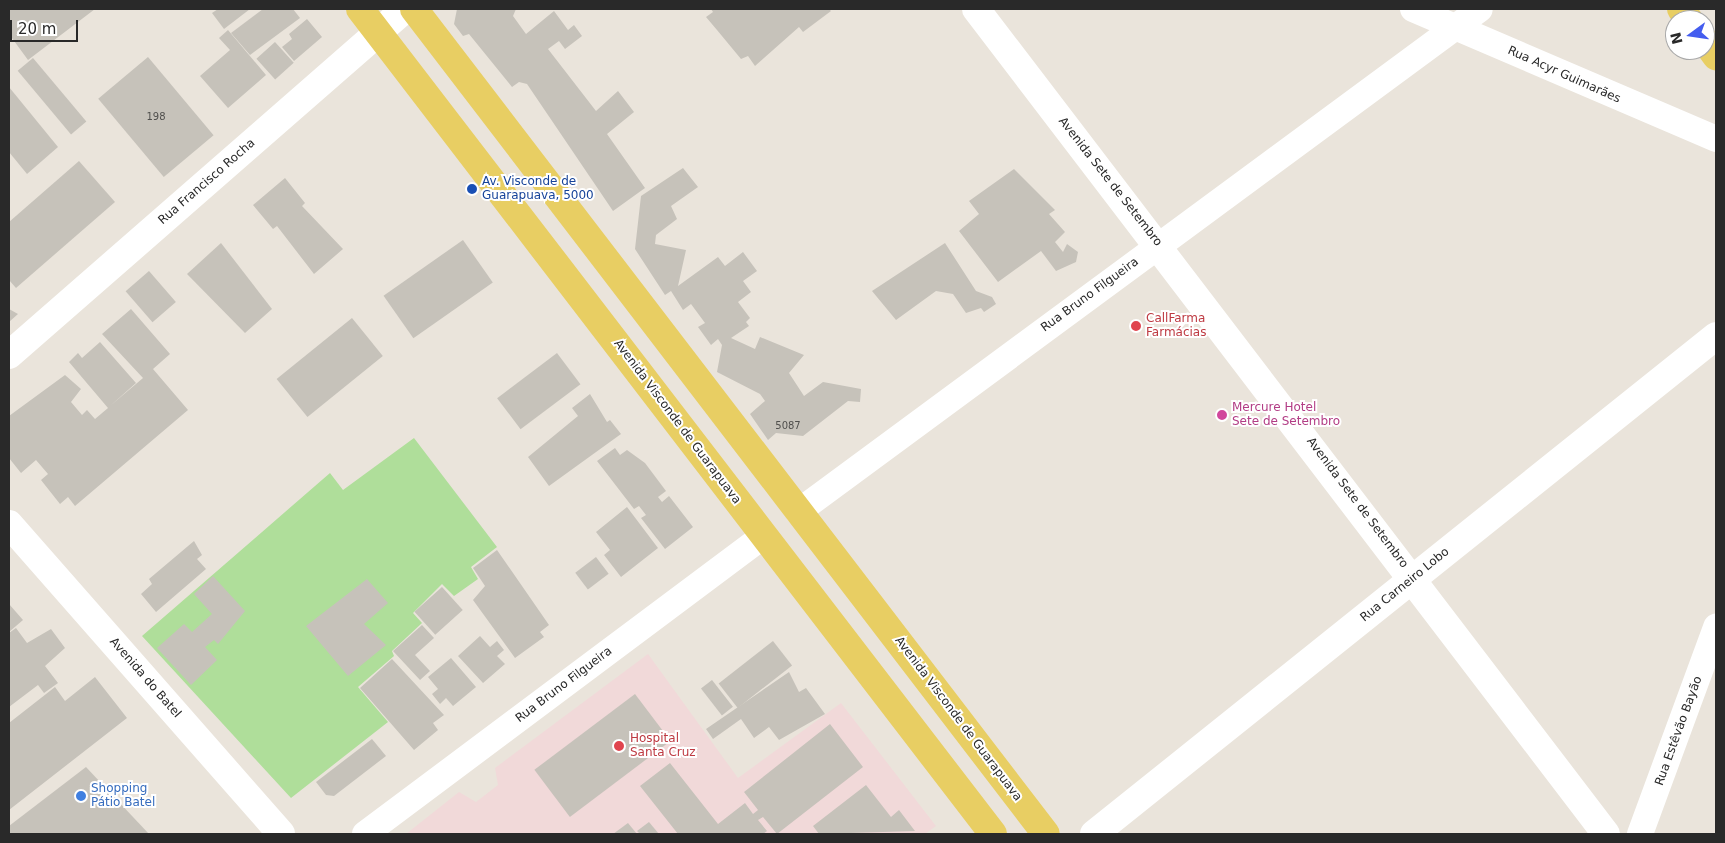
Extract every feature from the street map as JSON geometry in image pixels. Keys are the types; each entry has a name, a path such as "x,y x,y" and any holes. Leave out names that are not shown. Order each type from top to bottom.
{"main road":[{"name":"Avenida Visconde de Guarapuava","path":"360,9 993,834"},
{"name":"Rua Francisco Rocha","path":"9,355 405,9"},
{"name":"Avenida Visconde de Guarapuava","path":"414,9 1046,834"},
{"name":"Avenida Sete de Setembro","path":"976,9 1414,578 1606,834"},
{"name":"Rua Carneiro Lobo","path":"1094,834 1716,336"},
{"name":"Avenida do Batel","path":"9,524 281,834"},
{"path":"958,720 965,797"}],"street":[{"name":"Rua Acyr Guimarães","path":"1413,9 1716,139"},
{"name":"Rua Bruno Filgueira","path":"798,512 1480,9"},
{"name":"Rua Bruno Filgueira","path":"365,834 764,535"},
{"name":"Rua Estêvão Bayão","path":"1640,834 1716,627"}],"shaded area":[{"name":"Hospital Santa Cruz","path":"648,654 738,778 841,703 936,826 925,834 406,834 459,792 476,802 498,785 495,768"}],"green space":[{"path":"414,438 497,547 471,567 478,579 454,596 442,584 413,613 422,623 392,651 394,656 358,687 388,722 291,798 142,636 330,473 343,490"}],"building":[{"path":"9,9 95,9 28,60 9,34"},
{"path":"218,9 250,9 224,29 212,13"},
{"path":"263,9 293,9 300,18 250,55 231,33"},
{"path":"457,9 516,9 513,16 526,34 554,11 568,30 574,25 582,36 565,49 559,41 548,49 596,111 618,91 634,112 607,134 645,188 613,211 527,84 519,82 512,87 469,34 463,36 454,24"},
{"path":"711,9 829,9 831,11 803,32 799,27 755,66 748,56 741,59 706,17 713,12"},
{"path":"307,19 322,37 294,61 282,47 292,39 289,34"},
{"path":"228,30 266,75 228,108 200,76 230,50 219,38"},
{"path":"275,42 294,63 275,80 256,59"},
{"path":"148,57 214,135 164,177 98,99"},
{"path":"33,58 86,122 71,134 18,71"},
{"path":"9,87 58,147 27,174 9,152"},
{"path":"79,161 115,202 16,288 9,280 9,222"},
{"path":"683,168 698,187 671,206 677,219 656,235 655,244 686,250 678,286 718,257 725,266 743,252 757,271 743,281 751,292 738,302 750,318 746,322 749,326 731,338 755,349 760,337 804,355 789,373 804,396 823,382 861,389 860,402 848,401 803,436 776,433 768,440 750,414 765,401 760,394 717,372 722,345 718,339 711,345 698,327 705,323 691,304 683,310 671,291 665,295 635,249 641,196"},
{"path":"1014,169 1055,210 1049,214 1065,232 1055,242 1063,252 1067,244 1078,252 1076,262 1056,271 1041,251 998,282 959,231 979,214 969,201"},
{"path":"285,178 305,203 302,206 343,249 314,274 277,226 273,229 253,205"},
{"path":"463,240 493,283 413,338 384,296"},
{"path":"221,243 272,309 245,333 187,274"},
{"path":"945,243 976,291 992,297 996,304 984,312 981,308 966,313 953,294 936,291 896,320 872,291"},
{"path":"149,271 176,302 153,322 126,291"},
{"path":"9,309 18,314 9,322"},
{"path":"131,309 170,354 153,369 188,410 75,506 68,497 60,504 41,480 48,474 36,460 21,473 9,458 9,416 65,375 81,389 71,402 82,415 87,410 95,419 108,408 69,362 78,353 82,358 100,342 136,383 110,406 143,378 102,334"},
{"path":"352,318 383,356 307,417 277,379"},
{"path":"557,353 580,384 521,429 497,398"},
{"path":"590,394 607,422 610,420 621,434 549,486 528,457 578,416 572,408"},
{"path":"615,448 620,455 627,450 645,463 666,491 658,497 662,502 669,496 693,527 665,549 641,518 646,515 639,506 634,509 597,461"},
{"path":"627,507 658,548 621,577 604,555 610,550 596,532"},
{"path":"194,541 202,555 197,559 206,569 156,612 141,594 152,584 149,579"},
{"path":"497,550 549,625 540,632 544,637 515,658 473,600 485,586 473,568"},
{"path":"596,557 609,574 588,589 575,573"},
{"path":"213,576 245,611 218,644 214,640 205,647 217,660 191,685 157,648 184,624 192,632 212,614 194,594"},
{"path":"367,579 388,603 364,624 386,645 348,676 306,626"},
{"path":"442,587 463,610 435,635 415,612"},
{"path":"9,604 23,620 9,632"},
{"path":"422,625 434,638 415,655 430,671 420,680 393,651"},
{"path":"16,628 27,643 51,629 65,648 45,666 58,683 44,693 38,685 9,707 9,633"},
{"path":"480,636 490,647 497,641 504,650 497,656 505,664 483,683 458,656"},
{"path":"773,641 792,665 738,708 719,683"},
{"path":"451,658 476,687 453,706 446,698 440,704 432,694 438,689 428,677"},
{"path":"392,659 444,715 433,723 438,730 414,750 360,688"},
{"path":"789,672 799,692 806,688 825,714 779,740 769,727 754,738 741,719 713,739 706,729"},
{"path":"95,677 127,718 9,810 9,723 55,687 65,701"},
{"path":"712,680 733,707 722,715 701,689"},
{"path":"635,694 671,741 570,817 534,770"},
{"path":"830,724 863,767 777,834 763,817 758,820 767,831 763,834 678,834 640,786 670,763 718,824 745,803 753,814 758,810 744,792"},
{"path":"372,739 386,756 334,796 326,795 316,782"},
{"name":"Shopping Pátio Batel","path":"86,767 149,834 9,834 9,826"},
{"path":"866,785 891,817 899,810 915,831 819,834 813,826"},
{"path":"649,822 659,834 640,834 637,831"},
{"path":"628,823 637,834 613,834"}],"place":[{"name":"Av. Visconde de Guarapuava, 5000","path":"472,189"},
{"name":"CallFarma Farmácias","path":"1136,326"},
{"name":"Mercure Hotel Sete de Setembro","path":"1222,415"},
{"name":"Hospital Santa Cruz","path":"619,746"},
{"name":"Shopping Pátio Batel","path":"81,796"}]}
